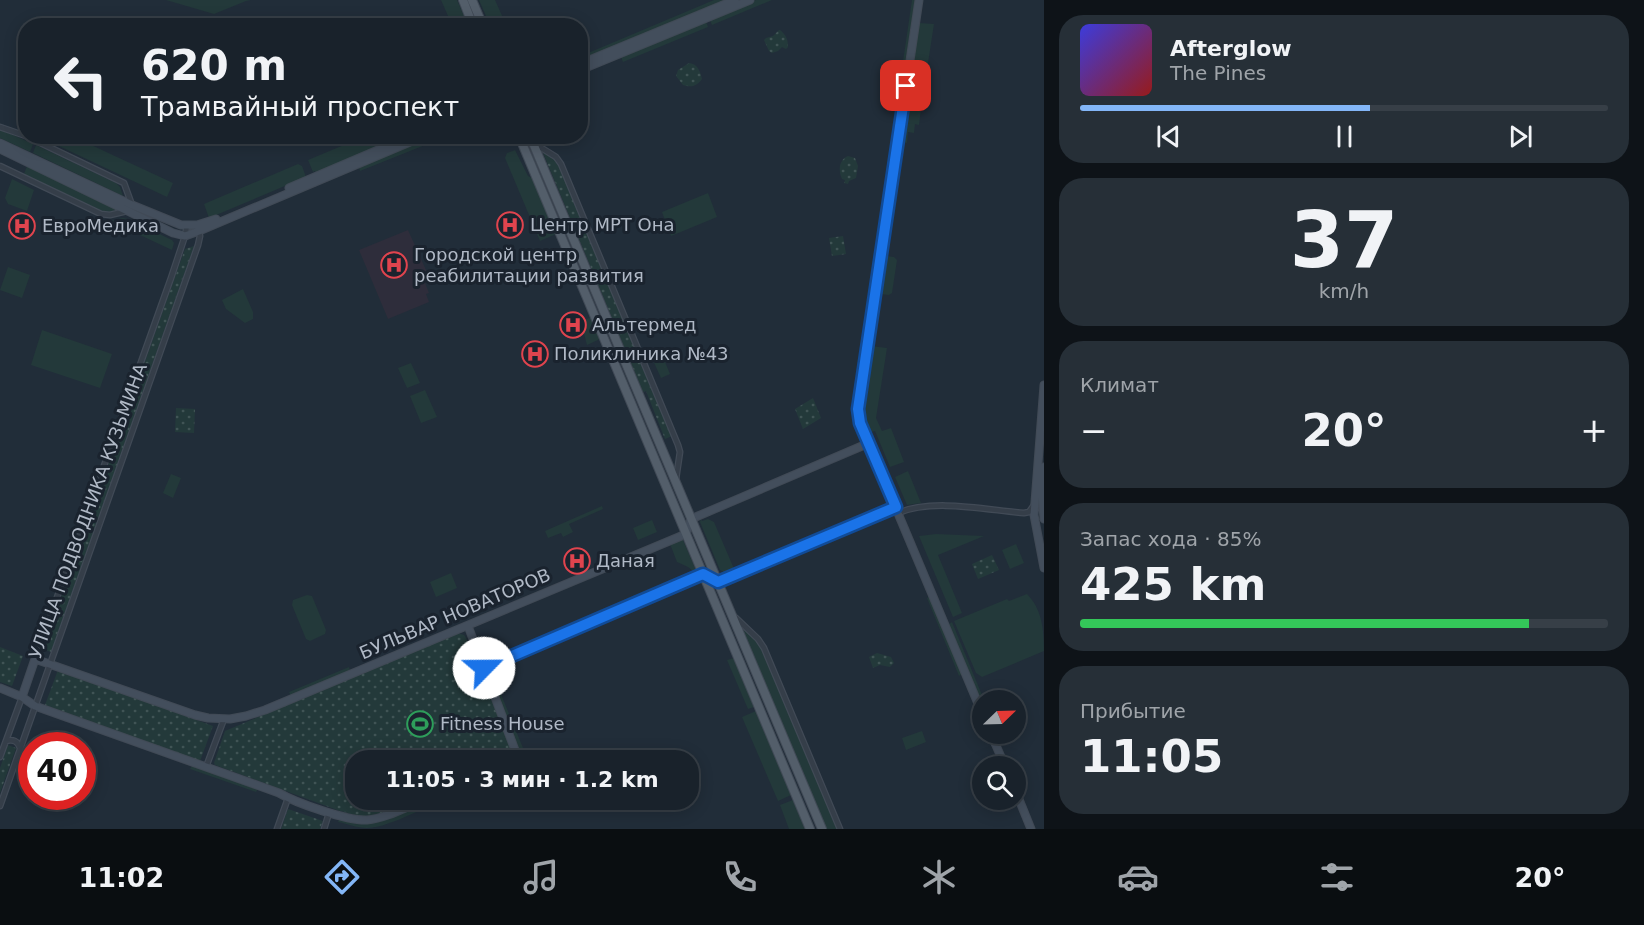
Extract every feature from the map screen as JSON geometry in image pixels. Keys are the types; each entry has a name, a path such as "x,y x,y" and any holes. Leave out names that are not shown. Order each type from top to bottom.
{"main road":[{"path":"462,0 470,18"},
{"path":"472,0 480,18"},
{"path":"522,144 810,829"},
{"path":"533,144 822,829"},
{"path":"686,534 695,530"},
{"path":"703,574 712,570"}],"street":[{"path":"588,61 735,0"},
{"path":"588,67 750,0"},
{"path":"918,0 858,403 858,416 972,690"},
{"path":"0,127 18,133"},
{"path":"0,143 131,208 173,233 185,236 209,222 392,144"},
{"path":"43,144 124,183 131,208"},
{"path":"0,150 131,208 181,225 198,228 404,144"},
{"path":"536,144 559,161 678,445 679,462 675,483"},
{"path":"0,166 101,214 110,215 131,208"},
{"name":"УЛИЦА ПОДВОДНИКА КУЗЬМИНА","path":"0,757 187,225"},
{"name":"УЛИЦА ПОДВОДНИКА КУЗЬМИНА","path":"26,732 198,244 198,228"},
{"path":"1044,385 1034,505 1034,523 1044,568"},
{"path":"686,534 691,519 869,443"},
{"path":"1044,467 1042,494 1044,519"},
{"path":"484,668 703,574 718,582 897,510 938,505 1024,513 1029,512 1034,505"},
{"path":"1024,513 1032,518 1034,523"},
{"name":"БУЛЬВАР НОВАТОРОВ","path":"35,659 182,711 208,718 224,719 246,716 266,710 686,534"},
{"path":"731,613 758,639 764,648 840,829"},
{"path":"468,626 515,750"},
{"path":"0,688 22,697 35,706 329,813 367,820 399,810"},
{"path":"206,767 224,719"},
{"path":"5,741 13,740 18,743"},
{"name":"УЛИЦА ПОДВОДНИКА КУЗЬМИНА","path":"0,806 18,754"},
{"path":"277,829 288,798"},
{"path":"1023,810 1031,829"},
{"path":"324,829 329,813"}],"shaded area":[{"name":"Городской центр реабилитации развития","path":"408,230 430,279 425,283 429,293 426,294 429,302 388,319 359,250"}],"green space":[{"path":"166,0 251,0 214,14"},
{"path":"441,0 457,0 465,18 449,18"},
{"path":"479,0 495,0 503,18 487,18"},
{"path":"714,0 728,0 588,58 588,53"},
{"path":"756,0 772,0 712,25 710,20"},
{"path":"912,0 915,0 902,83 900,82"},
{"path":"706,21 708,27 623,62 621,57"},
{"path":"919,23 934,24 924,89 909,86"},
{"path":"779,30 786,37 788,47 786,49 782,47 772,53 764,40"},
{"path":"689,63 697,66 702,79 696,85 691,86 683,85 676,76 678,70"},
{"path":"906,107 921,109 919,125 915,124 914,133 908,132 907,143 901,142"},
{"path":"0,129 18,137 18,144 33,144 30,152 0,138"},
{"path":"55,144 89,144 173,183 167,197"},
{"path":"346,144 386,144 316,173 313,172 308,160"},
{"path":"414,144 428,144 360,171 359,167"},
{"path":"36,145 116,183 123,196 33,153"},
{"path":"515,150 528,176 532,178 556,234 540,241 505,158 507,153"},
{"path":"545,152 560,167 672,436 665,439 646,391 643,392 543,153"},
{"path":"848,156 855,158 858,166 856,178 848,184 844,183 840,169 841,163"},
{"path":"298,164 302,166 306,177 209,218 204,204"},
{"path":"27,166 118,210 102,211 24,174"},
{"path":"12,179 34,190 27,211 8,204 5,198"},
{"path":"708,193 717,217 671,236 662,212"},
{"path":"123,218 172,240 174,243 172,250 110,221"},
{"path":"843,236 846,254 832,256 829,238"},
{"path":"194,246 51,652 43,649 185,249"},
{"path":"886,256 897,260 892,293 889,295 878,292"},
{"path":"8,267 30,275 22,298 0,290"},
{"path":"243,289 253,312 253,319 245,323 226,309 222,300"},
{"path":"591,317 600,339 587,345 581,322"},
{"path":"42,330 112,354 100,388 31,365"},
{"path":"871,346 887,348 876,418 882,431 891,428 904,462 890,467 875,431 868,433 861,409"},
{"path":"661,352 670,374 661,378 651,356"},
{"path":"411,363 420,383 407,388 398,368"},
{"path":"425,390 437,417 421,423 410,396"},
{"path":"813,398 821,418 803,429 795,409"},
{"path":"176,408 195,409 194,433 175,432"},
{"path":"908,471 921,503 907,505 895,477"},
{"path":"171,474 181,478 173,498 163,493"},
{"path":"602,506 603,509 569,524 573,532 563,537 561,533 548,538 545,531"},
{"path":"701,519 714,522 735,571 726,573 720,570 700,522"},
{"path":"652,520 657,532 638,540 633,528"},
{"path":"936,534 984,536 938,555 962,613 953,617 919,536"},
{"path":"681,539 696,570 693,571 677,562 670,544"},
{"path":"1016,544 1024,563 1010,569 1002,550"},
{"path":"992,555 999,570 978,579 972,564"},
{"path":"451,573 457,588 436,597 430,582"},
{"path":"1027,594 1039,613 1044,651 982,677 976,673 954,621 1007,599 1009,601"},
{"path":"307,595 312,596 326,630 325,634 310,641 306,639 292,605 293,600"},
{"path":"929,597 962,674 959,676 927,598"},
{"path":"952,622 980,690 976,690 949,624"},
{"path":"744,629 761,648 837,829 826,829"},
{"path":"457,633 466,638 512,750 345,750 345,810 392,810 373,816 357,816 215,765 225,731"},
{"path":"0,647 23,656 12,686 0,682"},
{"path":"877,653 891,657 894,663 890,667 880,665 873,668 869,657"},
{"path":"734,658 754,707 748,709 727,660"},
{"path":"349,667 350,671 291,696 289,692"},
{"path":"58,670 213,726 200,761 45,705"},
{"path":"493,675 524,750 519,750 489,677"},
{"path":"756,711 791,795 778,801 742,717"},
{"path":"922,731 926,742 906,750 902,738"},
{"path":"8,745 16,748 0,793 0,768"},
{"path":"192,766 258,789 256,792 190,769"},
{"path":"793,800 805,829 789,829 780,805"},
{"path":"288,809 323,821 320,829 281,829"},
{"path":"407,810 421,810 391,823 374,827 367,828 338,822 340,818 367,823 376,822"}],"place":[{"name":"Центр МРТ Она","path":"510,225"},
{"name":"ЕвроМедика","path":"22,226"},
{"name":"Городской центр реабилитации развития","path":"394,265"},
{"name":"Альтермед","path":"573,325"},
{"name":"Поликлиника №43","path":"535,354"},
{"name":"Даная","path":"577,561"},
{"name":"Fitness House","path":"420,724"}],"route":[{"path":"484,668 703,574 718,582 896,507 860,423 858,403 906,86"}]}
